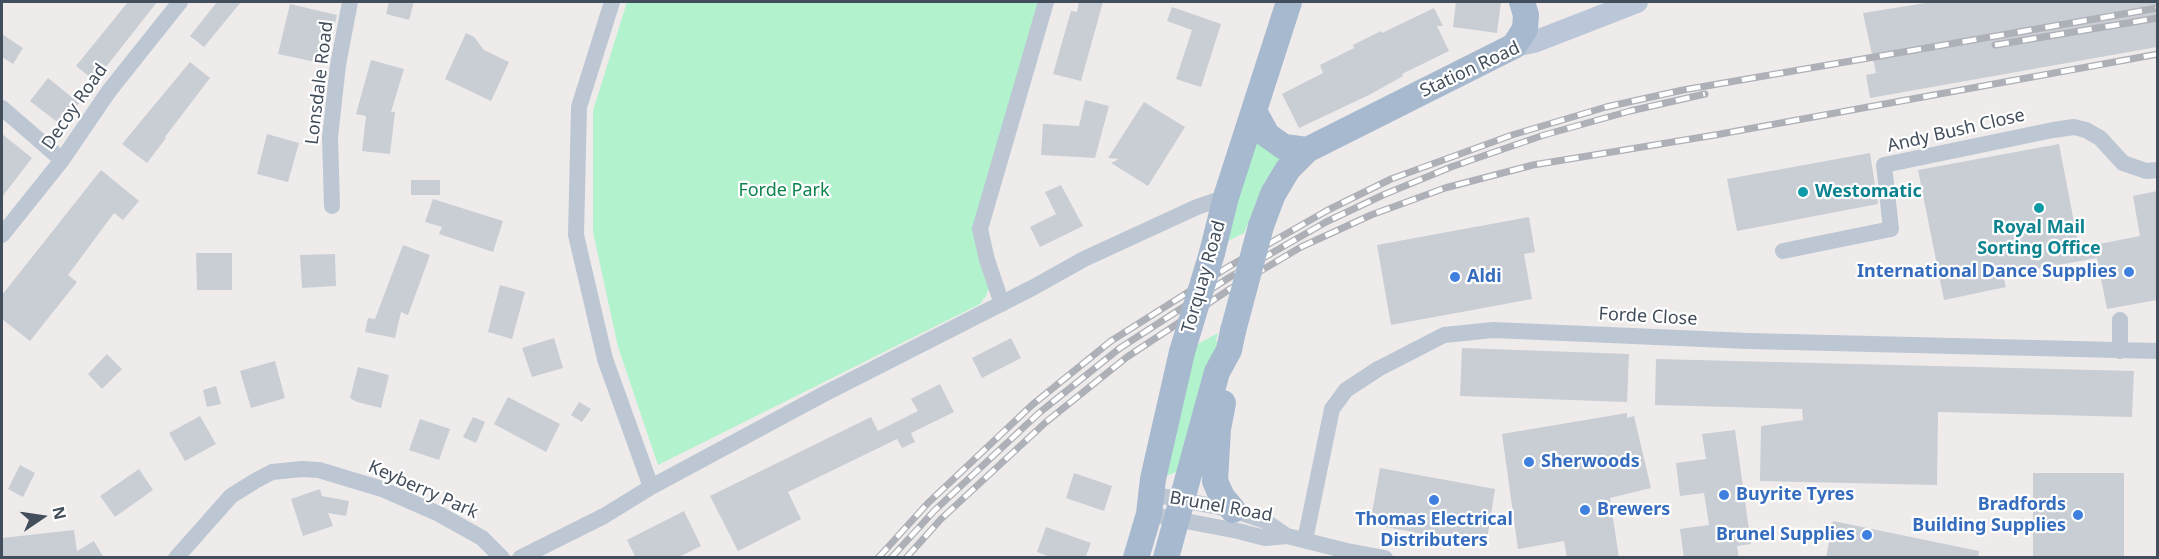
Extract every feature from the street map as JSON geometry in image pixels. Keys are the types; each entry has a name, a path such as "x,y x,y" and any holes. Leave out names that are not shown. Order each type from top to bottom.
{"main road":[{"name":"Torquay Road","path":"1136,558 1150,504 1153,479 1182,352 1212,253 1226,197 1289,2"},
{"path":"1514,46 1525,29 1526,15 1522,2"},
{"name":"Station Road","path":"1307,150 1514,46 1533,42 1637,2"},
{"path":"1255,113 1267,135 1284,147 1307,150"},
{"path":"1166,558 1217,372 1231,340 1261,226 1273,194 1288,169 1307,150"},
{"path":"1231,340 1229,380 1218,429 1214,468 1215,481 1222,497 1233,510"}],"street":[{"name":"Decoy Road","path":"2,235 62,160 109,91 180,2"},
{"name":"Lonsdale Road","path":"332,206 330,137 338,65 350,2"},
{"path":"612,2 579,107 576,235 605,359 651,488"},
{"path":"1002,304 987,260 980,229 1046,2"},
{"path":"2,108 62,160"},
{"name":"Andy Bush Close","path":"1783,251 1891,229 1884,165 2074,127 2086,130 2100,138 2123,163 2146,171 2157,170"},
{"path":"520,558 604,516 824,394 1002,304 1084,259 1197,207 1226,197"},
{"path":"2120,320 2120,351"},
{"name":"Forde Close","path":"1305,540 1332,409 1346,390 1378,369 1444,336 1493,330 1749,341 2157,351"},
{"name":"Keyberry Park","path":"176,558 231,496 272,472 302,469 319,470 382,489 439,514 482,538 502,558"},
{"name":"Brunel Road","path":"1150,504 1178,510 1265,538 1287,536 1385,558"},
{"name":"Brunel Road","path":"1178,510 1233,510 1265,521 1287,536"}],"green space":[{"name":"Forde Park","path":"627,2 1038,2 979,211 990,286 980,304 658,465 618,347 593,232 593,111"},
{"path":"1257,133 1286,154 1266,180 1244,233 1224,243"},
{"path":"1218,333 1216,341 1219,342 1179,471 1164,477 1196,345"}],"building":[{"path":"128,2 157,2 95,81 76,66"},
{"path":"217,2 241,2 204,47 190,36"},
{"path":"389,2 414,2 409,20 386,14"},
{"path":"1079,2 1103,2 1081,81 1053,74 1071,11 1077,12"},
{"path":"1456,2 1501,2 1497,33 1453,27"},
{"path":"1932,2 2157,2 2157,47 1870,98 1866,75 1876,73 1863,13"},
{"path":"290,4 337,15 325,64 278,54"},
{"path":"1172,7 1221,24 1201,87 1176,79 1192,30 1167,21"},
{"path":"1434,8 1443,26 1437,26 1449,51 1402,74 1403,76 1369,95 1299,128 1282,94 1323,73 1320,65 1354,48 1353,45"},
{"path":"466,33 474,37 484,50 509,62 491,101 445,79"},
{"path":"2,34 23,48 13,64 2,57"},
{"path":"371,60 404,69 391,112 395,112 390,154 362,151 366,116 356,114"},
{"path":"190,62 210,78 147,163 122,144"},
{"path":"48,78 79,103 61,125 30,101"},
{"path":"1085,100 1109,106 1095,158 1041,155 1043,124 1079,126"},
{"path":"1144,102 1185,127 1148,186 1111,163 1119,159 1108,158"},
{"path":"2,134 32,158 2,197"},
{"path":"267,134 299,143 288,182 257,174"},
{"path":"2059,144 2079,248 2140,236 2133,196 2157,191 2157,300 2107,309 2097,258 2003,275 2006,287 1944,300 1918,170"},
{"name":"Westomatic","path":"1870,153 1878,204 1737,231 1727,179"},
{"path":"101,170 139,201 123,220 114,213 68,275 77,282 30,341 2,319 2,295"},
{"path":"411,180 440,180 440,195 411,195"},
{"path":"1061,185 1083,226 1040,247 1030,227 1056,214 1045,192"},
{"path":"433,199 503,221 493,252 439,234 442,227 425,222"},
{"name":"Aldi","path":"1529,217 1535,252 1524,254 1532,299 1391,325 1377,245"},
{"path":"403,245 430,255 408,315 401,312 395,338 365,332 368,318 375,319"},
{"path":"196,253 232,253 232,290 197,290"},
{"path":"335,254 336,286 302,288 300,255"},
{"path":"500,285 525,292 512,339 488,332"},
{"path":"554,338 563,368 532,377 522,348"},
{"path":"1011,338 1021,358 982,378 972,358"},
{"path":"1462,348 1629,354 1627,402 1460,396"},
{"path":"107,354 122,369 102,389 88,374"},
{"path":"1656,359 2134,371 2132,417 1938,412 1937,485 1760,481 1761,426 1803,420 1802,409 1655,405"},
{"path":"275,361 285,398 251,408 240,371"},
{"path":"358,367 389,375 381,408 350,398"},
{"path":"940,384 954,412 911,433 915,442 902,448 897,439 788,492 801,519 738,551 710,496 871,417 878,431 918,411 911,399"},
{"path":"216,386 221,404 207,407 203,390"},
{"path":"508,397 560,424 546,452 494,424"},
{"path":"579,402 591,409 582,422 571,415"},
{"path":"1627,413 1627,418 1634,416 1651,488 1610,498 1619,558 1567,558 1564,541 1518,549 1502,434"},
{"path":"200,416 216,444 185,461 169,433"},
{"path":"473,417 485,422 476,443 463,437"},
{"path":"420,419 450,429 439,460 409,450"},
{"name":"Buyrite Tyres","path":"1735,430 1751,544 1737,546 1739,558 1684,558 1680,529 1709,525 1704,493 1680,496 1676,463 1706,459 1702,434"},
{"path":"20,465 35,473 23,497 8,489"},
{"name":"Thomas Electrical Distributers","path":"1380,468 1495,489 1486,546 1370,524"},
{"path":"139,469 153,490 115,517 100,496"},
{"path":"1074,473 1112,486 1104,511 1066,498"},
{"name":"Bradfords Building Supplies","path":"2033,473 2124,473 2124,558 2033,558"},
{"path":"320,489 322,496 349,501 346,516 328,513 333,526 303,536 291,499"},
{"path":"684,511 701,546 677,558 636,558 627,540"},
{"name":"Brunel Supplies","path":"1833,521 1979,551 1978,558 1826,558"},
{"path":"1046,527 1091,543 1085,558 1053,558 1037,552"},
{"path":"74,530 77,551 94,541 104,558 2,558 2,538"}],"railway":[{"path":"878,558 928,503 1032,405 1111,341 1228,267 1328,210 1391,179 1512,135 1606,107 1683,90 2158,8"},
{"path":"1995,45 2158,18"},
{"path":"906,558 941,519 1046,422 1127,357 1230,289 1301,247 1371,215 1445,188 1533,165 1715,135 2158,54"},
{"path":"891,558 934,511 1039,413 1120,348 1230,277 1326,222 1451,167 1544,135 1630,111 1705,94"}],"place":[{"name":"Westomatic","path":"1803,192"},
{"name":"Royal Mail Sorting Office","path":"2039,208"},
{"name":"International Dance Supplies","path":"2129,272"},
{"name":"Aldi","path":"1455,277"},
{"name":"Sherwoods","path":"1529,462"},
{"name":"Buyrite Tyres","path":"1724,495"},
{"name":"Thomas Electrical Distributers","path":"1434,500"},
{"name":"Brewers","path":"1585,510"},
{"name":"Bradfords Building Supplies","path":"2078,515"},
{"name":"Brunel Supplies","path":"1867,535"}]}
